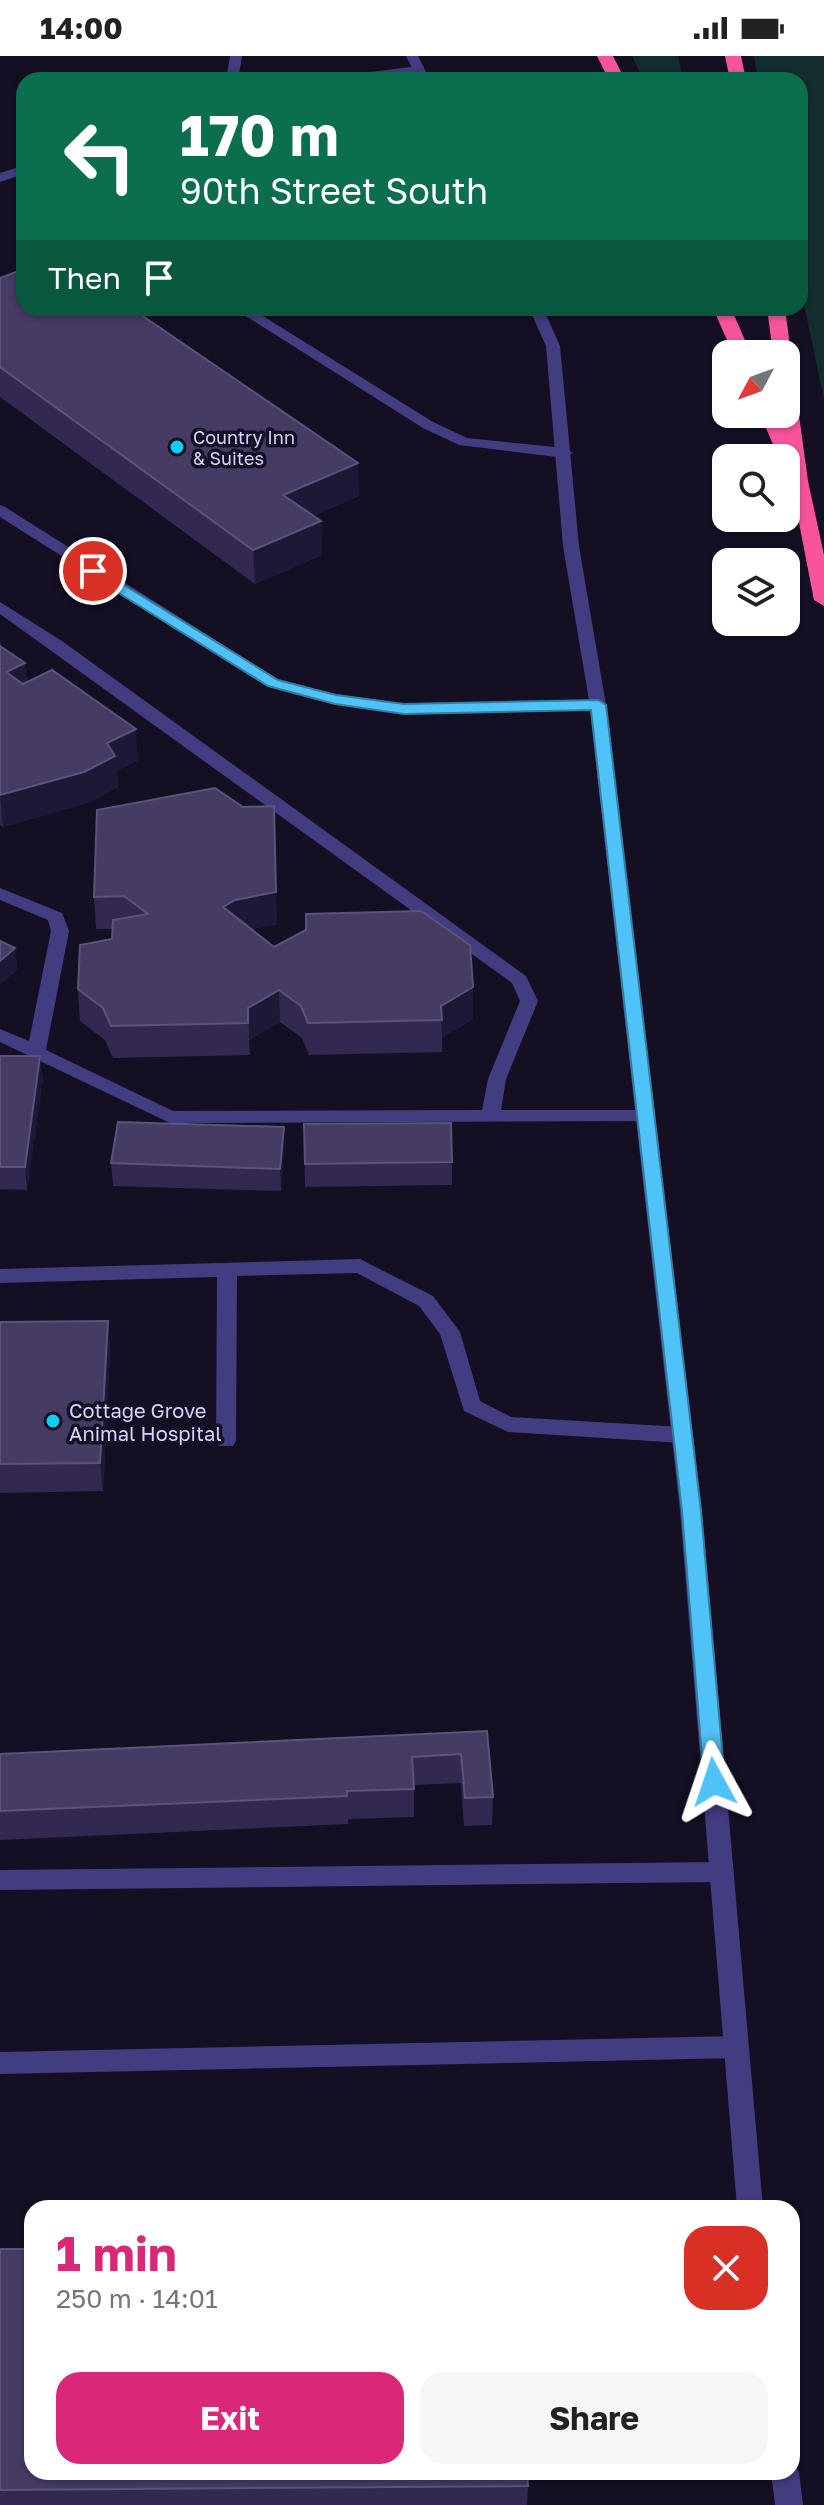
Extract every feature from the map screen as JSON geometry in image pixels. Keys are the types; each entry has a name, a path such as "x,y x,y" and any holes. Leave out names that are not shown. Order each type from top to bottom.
{"highway":[{"path":"725,316 736,340"},
{"path":"777,316 780,340"},
{"path":"800,486 824,600"}],"street":[{"path":"253,316 428,425 464,442 565,453"},
{"path":"540,316 553,346 571,546 598,705 682,1435 749,2200"},
{"path":"0,510 273,683 335,699 404,709 598,705"},
{"path":"0,607 69,653 520,980 529,1001 497,1079 490,1117"},
{"path":"0,894 56,917 60,931 36,1052"},
{"path":"0,1035 170,1117 646,1116"},
{"path":"0,1276 360,1266 426,1301 450,1332 471,1406 508,1424 682,1435"},
{"path":"226,1441 227,1268"},
{"path":"0,1880 722,1872"},
{"path":"0,2063 736,2047"},
{"path":"786,2480 789,2505"}],"green space":[{"path":"632,56 678,56 681,72 640,72"},
{"path":"754,56 824,56 824,400 806,316 808,72 757,72"}],"building":[{"name":"Country Inn & Suites","path":"16,272 16,316 143,316 358,463 283,495 321,521 253,550 0,367 0,278"},
{"path":"0,646 25,663 6,672 23,684 52,670 136,729 107,743 115,756 84,772 0,795"},
{"path":"215,788 243,807 274,806 276,892 235,900 223,907 274,947 306,930 306,914 421,911 470,945 473,987 441,1006 442,1020 308,1023 301,1006 279,990 248,1008 248,1023 111,1026 103,1008 78,989 80,945 112,939 113,920 148,914 124,896 94,897 97,810"},
{"path":"0,941 15,948 0,961"},
{"path":"0,1056 40,1056 25,1167 0,1167"},
{"path":"118,1122 284,1127 280,1169 111,1163"},
{"path":"451,1123 452,1162 305,1164 304,1124"},
{"name":"Cottage Grove Animal Hospital","path":"108,1321 100,1463 0,1464 0,1322"},
{"path":"487,1731 493,1797 465,1798 461,1754 412,1757 414,1789 347,1791 347,1796 0,1811 0,1754"},
{"path":"0,2249 24,2249 24,2480 528,2480 528,2486 0,2490"}],"place":[{"name":"Country Inn & Suites","path":"177,447"},
{"name":"Cottage Grove Animal Hospital","path":"53,1421"}],"route":[{"path":"93,571 273,683 335,699 404,709 598,705 691,1511 714,1782"}]}
